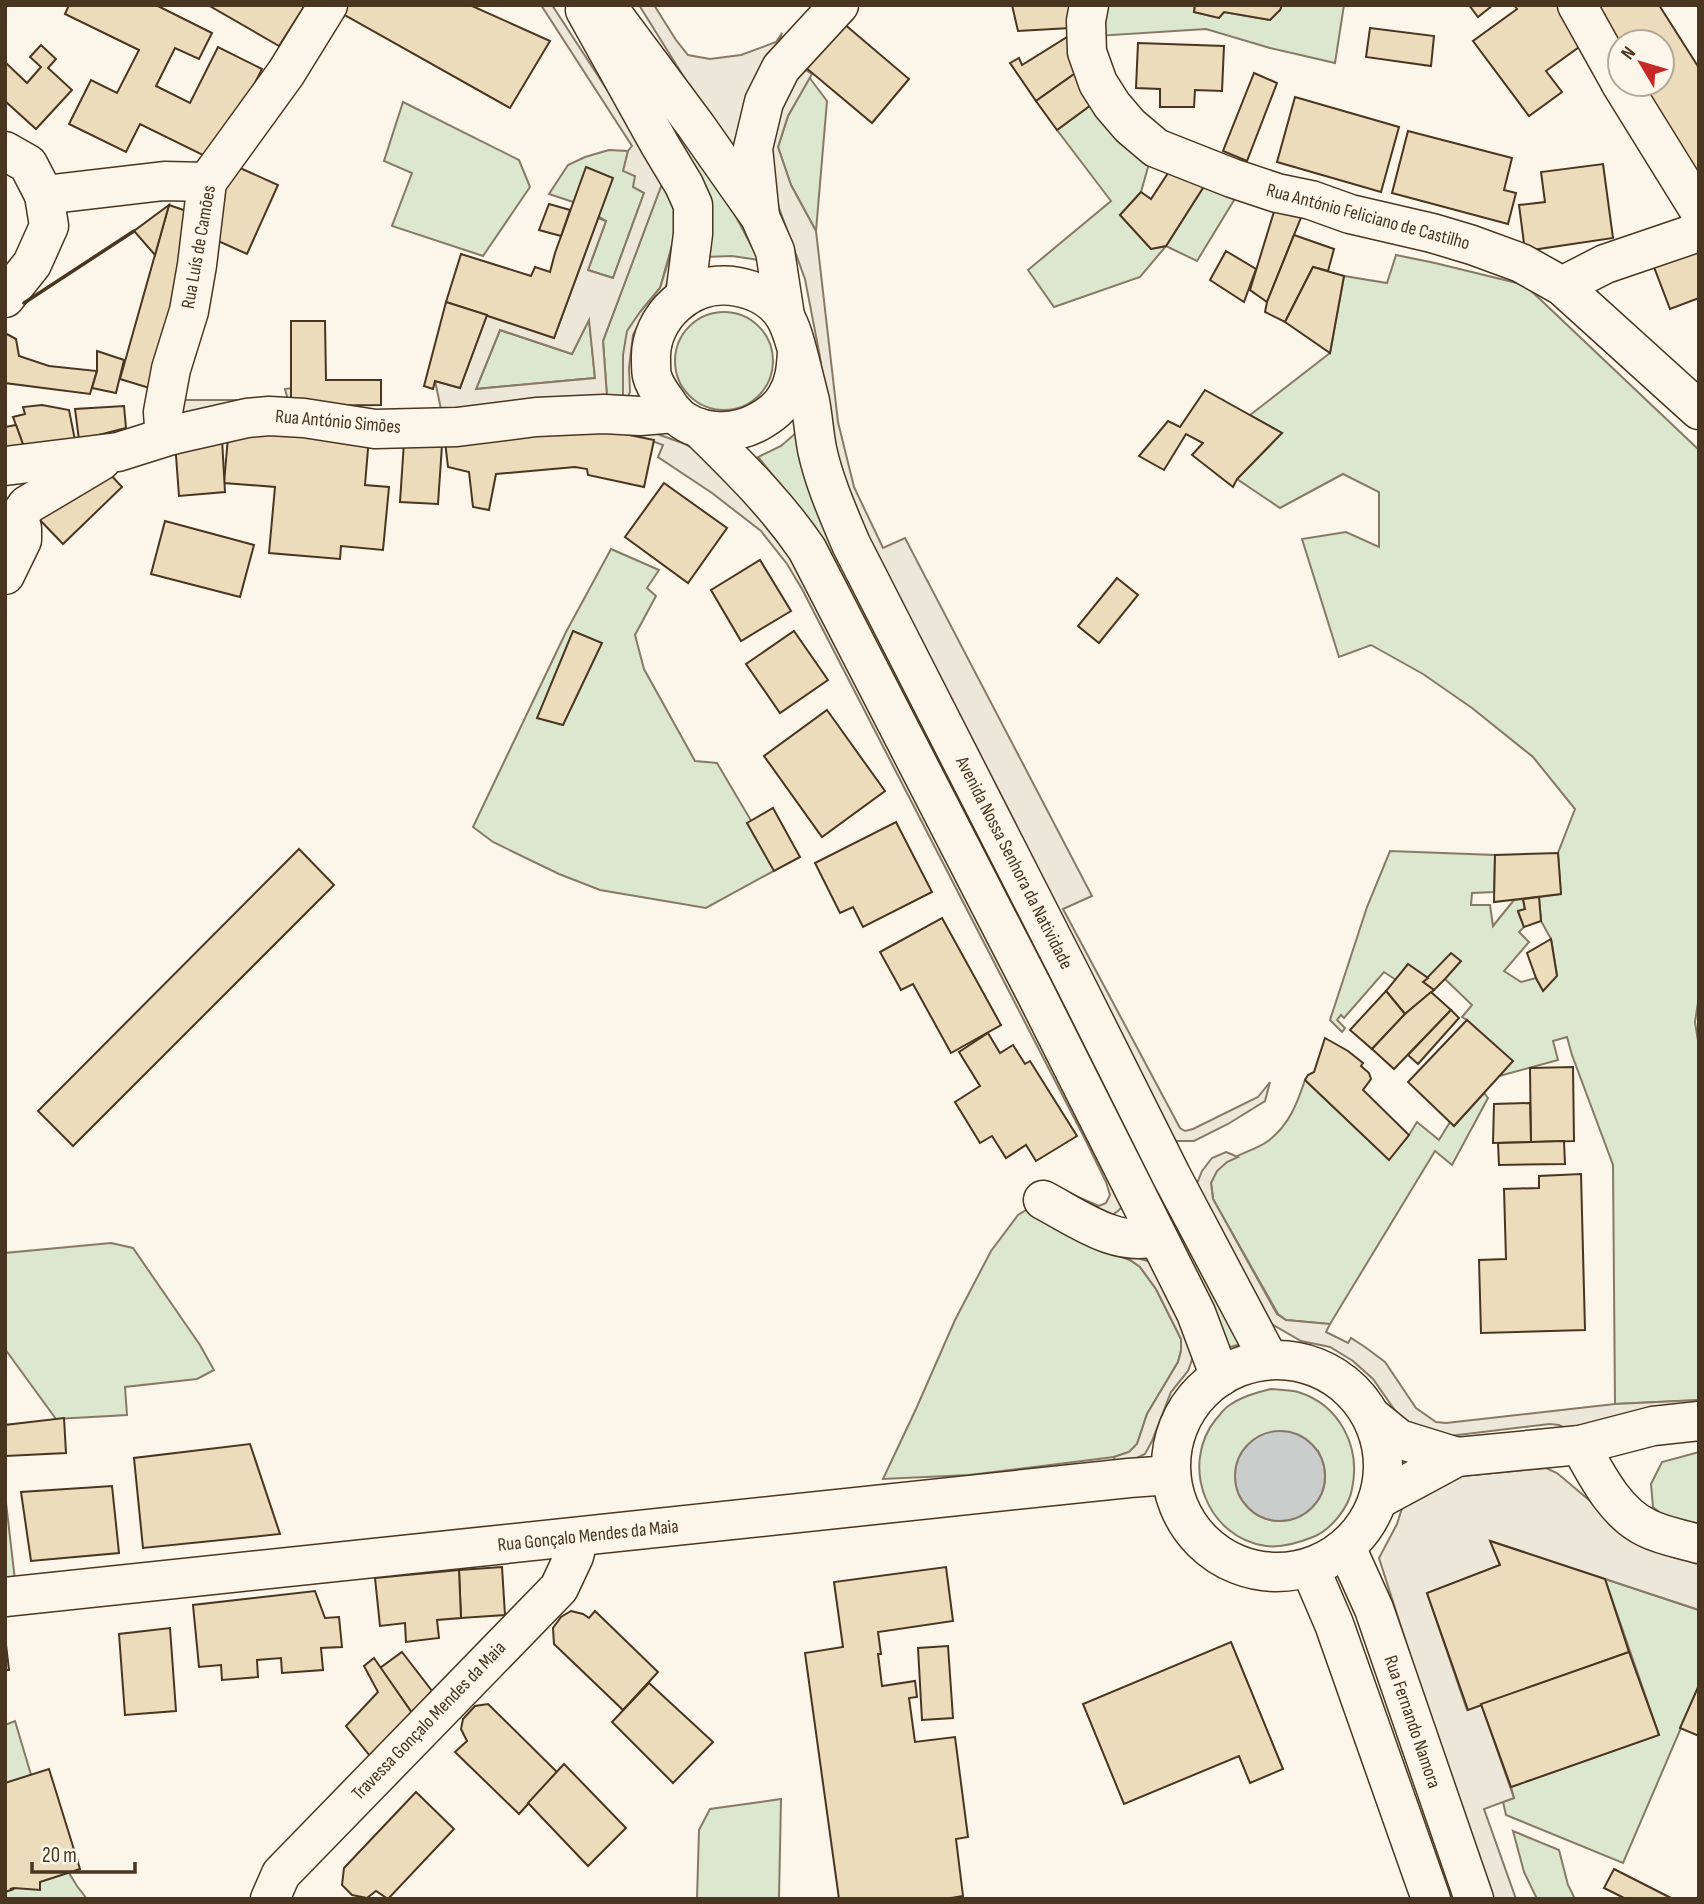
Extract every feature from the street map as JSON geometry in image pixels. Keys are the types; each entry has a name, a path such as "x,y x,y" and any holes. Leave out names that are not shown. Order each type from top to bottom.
{"street":[{"name":"Rua Luís de Camões","path":"172,435 164,426 163,412 171,369 189,311 207,182 286,73 328,5"},
{"path":"583,5 693,205 693,234 685,296"},
{"name":"Avenida Nossa Senhora da Natividade","path":"606,5 760,217 775,251 785,316"},
{"path":"760,217 753,148 764,102 781,68 839,5"},
{"name":"Rua António Feliciano de Castilho","path":"1089,5 1086,21 1087,52 1098,83 1130,126 1156,148 1232,178 1311,200 1350,215 1433,233 1521,263 1562,286 1699,410"},
{"path":"1577,5 1606,56"},
{"path":"1630,98 1699,210"},
{"path":"5,150 27,164 44,195 49,226 32,264 5,298"},
{"path":"44,195 164,181 207,182"},
{"path":"1562,286 1605,264 1699,232"},
{"name":"Avenida Nossa Senhora da Natividade","path":"1220,1377 1196,1312 807,548 761,489 660,394 652,376 651,352 656,330 668,311 685,296 702,288 739,286 765,297 785,316 794,333 818,450 833,501 851,544 1171,1175 1269,1360"},
{"name":"Avenida Nossa Senhora da Natividade","path":"687,420 723,432 747,428 769,416 786,398 795,376 797,352"},
{"name":"Rua António Simões","path":"5,466 118,452 172,435 247,418 269,416 303,418 375,429 457,427 536,417 604,414 687,420"},
{"path":"5,576 22,540 22,528 18,518 27,505 118,452"},
{"path":"1043,1200 1109,1234 1146,1240 1157,1236"},
{"path":"1269,1360 1315,1366 1338,1378 1357,1396 1372,1418 1381,1444 1384,1471 1379,1499 1360,1534 1329,1560 1310,1568 1279,1573 1247,1568 1218,1555 1195,1534 1179,1507 1171,1475 1173,1447 1182,1420 1198,1396 1220,1377 1243,1366 1269,1360"},
{"path":"1372,1418 1399,1439 1457,1457"},
{"path":"1379,1499 1457,1457 1580,1445 1653,1426 1699,1421"},
{"path":"1580,1445 1606,1488 1624,1511 1646,1528 1699,1544"},
{"name":"Rua Gonçalo Mendes da Maia","path":"5,1597 1171,1475"},
{"name":"Travessa Gonçalo Mendes da Maia","path":"270,1899 281,1874 559,1588 574,1556 579,1537"},
{"name":"Rua Fernando Namora","path":"1346,1547 1374,1609 1474,1899"},
{"path":"1310,1568 1334,1624 1431,1899"}],"green space":[{"path":"595,5 726,198 759,260 732,256 704,257"},
{"path":"1104,5 1195,5 1194,12 1219,18 1224,12 1270,20 1282,5 1344,5 1335,63 1206,29 1097,36"},
{"path":"809,77 827,101 816,231 791,185 778,147 788,116"},
{"path":"403,102 519,160 530,187 483,256 392,226 412,173 384,161"},
{"path":"1095,102 1150,160 1141,192 1120,215 1151,249 1166,246 1140,277 1054,307 1028,270 1111,201 1057,130"},
{"path":"609,150 628,151 624,170 635,176 644,193 613,278 588,270 606,221 573,202 549,194 568,165"},
{"path":"1208,180 1239,192 1197,261 1166,246"},
{"path":"662,183 674,208 674,238 660,288 640,312 623,355 623,397 607,397 603,341"},
{"path":"1396,255 1525,285 1699,450 1699,996 1695,1022 1699,1047 1699,1400 1615,1404 1613,1165 1567,1037 1553,1041 1558,1060 1499,1076 1467,1020 1462,1017 1472,1005 1445,979 1428,978 1408,964 1396,980 1384,972 1344,1018 1341,1015 1337,1020 1345,1028 1342,1032 1330,1020 1367,907 1390,851 1495,855 1494,892 1472,893 1471,905 1490,905 1493,926 1514,900 1523,899 1525,909 1518,912 1524,927 1519,932 1529,942 1504,971 1521,982 1536,978 1543,990 1557,975 1551,939 1541,921 1539,897 1561,894 1558,853 1575,809 1533,757 1472,708 1423,674 1371,645 1339,657 1302,539 1346,532 1379,547 1379,492 1343,474 1280,508 1237,479 1282,433 1250,415 1330,353 1344,276 1387,283"},
{"path":"724,312 743,316 759,326 769,342 773,361 769,380 759,396 743,406 724,410 705,406 689,396 679,380 675,361 679,342 689,326 705,316"},
{"path":"589,319 595,378 476,389 500,330 572,354"},
{"path":"797,432 1245,1343 1226,1348 788,494 758,457 781,446"},
{"path":"611,549 659,570 647,588 656,596 635,635 644,669 695,761 717,763 779,868 706,908 600,890 559,874 493,842 473,827 566,632"},
{"path":"1305,1080 1389,1159 1417,1122 1439,1140 1450,1122 1454,1126 1484,1093 1488,1098 1452,1165 1435,1151 1330,1324 1286,1320 1278,1314 1213,1199 1211,1184 1214,1174 1227,1161 1268,1141 1282,1128 1295,1106"},
{"path":"1031,1207 1089,1244 1130,1260 1140,1267 1156,1289 1181,1339 1178,1362 1147,1414 1137,1444 1129,1452 1114,1457 969,1475 883,1479 955,1320 991,1251 1018,1215"},
{"path":"111,1243 133,1248 200,1345 214,1370 197,1379 125,1387 127,1415 56,1419 5,1349 5,1253"},
{"path":"1271,1389 1298,1392 1313,1398 1336,1417 1350,1443 1354,1473 1347,1503 1326,1529 1313,1537 1278,1546 1266,1546 1245,1540 1228,1529 1214,1514 1205,1497 1200,1477 1200,1457 1205,1437 1216,1419 1237,1401","holes":["1318,1451 1325,1473 1323,1489 1311,1508 1302,1515 1280,1521 1268,1520 1252,1511 1239,1495"]},
{"path":"1699,1452 1699,1531 1674,1524 1653,1507 1651,1484 1662,1462"},
{"path":"5,1494 15,1580 5,1581"},
{"path":"1605,1579 1699,1610 1699,1686 1623,1863 1506,1815 1503,1802 1514,1798 1511,1787 1659,1735"},
{"path":"15,1721 52,1845 87,1899 5,1899 5,1725"},
{"path":"781,1799 779,1899 697,1899 699,1830 710,1809"},
{"path":"1513,1831 1559,1850 1568,1885 1575,1899 1537,1899 1524,1872"}],"shaded area":[{"path":"541,5 552,5 676,200 675,253 666,287 643,316 633,335 629,368 630,392 626,401 365,417 289,404 285,389 292,388 355,411 441,409 435,381 460,388 487,315 554,338 598,218 606,221 588,270 613,278 644,193 633,187 635,176 623,171 632,146","holes":["662,184 674,208 674,238 669,259 660,288 627,331 623,355 623,397 607,397 603,341","589,320 595,378 476,389 500,330 572,354"]},
{"path":"639,5 654,5 688,55 710,59 741,55 776,42 782,33 743,152 730,151"},
{"path":"802,68 812,74 788,116 778,147 791,185 816,231 838,422 854,487 883,548 905,538 1092,896 1063,909 1180,1128 1185,1131 1193,1129 1258,1097 1270,1082 1265,1101 1194,1141 1176,1141 1168,1132 845,492 827,408 805,279 779,208 767,153 774,118"},
{"path":"178,400 248,400 182,414"},
{"path":"638,427 685,444 711,458 794,557 1122,1207 1112,1215 1048,1184 1099,1206 1106,1203 1110,1195 1085,1139 787,564 761,531 712,493 658,457 663,445 638,436"},
{"path":"1226,1152 1238,1157 1217,1171 1211,1183 1213,1199 1277,1314 1286,1320 1330,1324 1326,1332 1348,1343 1351,1338 1365,1347 1385,1362 1416,1408 1436,1422 1615,1404 1699,1400 1699,1405 1569,1430 1550,1424 1441,1437 1403,1422 1373,1379 1353,1361 1330,1347 1301,1341 1270,1323 1196,1186 1202,1171 1212,1158"},
{"path":"1089,1244 1151,1262 1158,1270 1193,1357 1188,1371 1171,1392 1145,1454 1115,1464 1114,1457 1129,1452 1137,1444 1147,1414 1178,1362 1181,1339 1156,1289 1140,1267 1130,1260"},
{"path":"1280,1431 1297,1434 1312,1444 1322,1459 1325,1476 1322,1493 1312,1508 1297,1518 1280,1521 1263,1518 1248,1508 1238,1493 1235,1476 1238,1459 1248,1444 1263,1434"},
{"path":"1546,1468 1557,1473 1602,1511 1661,1552 1675,1558 1682,1555 1699,1558 1699,1610 1491,1541 1500,1565 1427,1593 1467,1710 1481,1704 1514,1798 1484,1809 1516,1899 1492,1899 1462,1817 1379,1558 1397,1524 1403,1505 1450,1477"}],"building":[{"path":"69,5 156,5 212,33 199,59 175,48 156,86 190,103 218,47 262,69 215,161 140,124 126,152 69,124 91,80 117,93 139,50 65,14"},
{"path":"208,5 305,5 279,46"},
{"path":"347,5 470,5 550,41 510,108 343,14"},
{"path":"1012,5 1073,5 1070,28 1018,31"},
{"path":"1195,5 1282,5 1270,20 1224,12 1219,18 1194,12"},
{"path":"1469,5 1493,5 1478,17"},
{"path":"1514,5 1559,5 1586,42 1546,71 1562,92 1529,116 1473,41 1517,9"},
{"path":"1587,5 1659,5 1674,28 1606,28 1606,36"},
{"path":"843,23 909,79 872,123 805,67"},
{"path":"1370,28 1434,36 1431,66 1366,57"},
{"path":"1676,32 1699,68 1699,183 1645,98 1676,98"},
{"path":"1072,34 1077,72 1036,101 1010,63 1019,58 1022,65"},
{"path":"1138,43 1224,46 1222,91 1195,90 1194,107 1160,107 1160,89 1136,88"},
{"path":"41,45 56,59 48,68 72,90 36,129 5,101 5,62 27,83 41,67 30,57"},
{"path":"1077,72 1095,102 1057,130 1036,101"},
{"path":"1254,73 1277,83 1247,161 1223,151"},
{"path":"1295,97 1399,127 1381,192 1277,162"},
{"path":"1408,131 1512,158 1504,190 1516,193 1508,224 1392,193"},
{"path":"229,163 278,185 247,254 198,232"},
{"path":"1603,164 1613,238 1525,251 1519,205 1545,202 1541,172"},
{"path":"586,167 613,178 554,338 446,302 461,254 531,276 535,267 550,272"},
{"path":"1172,167 1208,180 1166,246 1151,249 1120,215 1141,192 1151,199"},
{"path":"549,204 570,210 561,236 539,230"},
{"path":"169,205 198,215 156,390 120,379"},
{"path":"169,205 155,255 134,231"},
{"path":"1276,205 1302,215 1267,302 1250,290"},
{"path":"1294,235 1334,249 1328,271 1313,267 1285,322 1265,312"},
{"path":"1699,250 1699,298 1670,309 1654,267"},
{"path":"1226,251 1256,269 1244,302 1210,280"},
{"path":"1313,267 1344,276 1330,353 1285,322"},
{"path":"446,302 487,315 460,388 435,381 433,389 424,386"},
{"path":"291,321 325,321 326,380 381,380 381,405 291,406"},
{"path":"5,333 16,339 19,356 49,366 97,371 90,394 5,383"},
{"path":"97,351 124,360 116,393 92,388 97,371"},
{"path":"1205,390 1282,433 1237,479 1233,487 1192,455 1203,443 1186,434 1164,470 1139,456 1168,421 1180,427"},
{"path":"42,405 69,410 75,440 25,450 13,417 25,414 23,407"},
{"path":"124,406 126,428 79,440 75,409"},
{"path":"16,425 25,450 5,451 5,427"},
{"path":"229,426 369,437 365,485 389,487 383,550 341,546 340,559 269,553 275,487 224,483"},
{"path":"590,427 654,440 644,487 588,475 587,469 575,467 496,474 489,510 473,507 469,472 448,467 445,441"},
{"path":"222,439 225,492 179,496 175,442"},
{"path":"404,442 442,445 438,504 400,502"},
{"path":"96,459 122,487 63,544 37,517"},
{"path":"664,483 727,528 688,583 625,537"},
{"path":"165,521 254,545 240,597 151,574"},
{"path":"760,560 791,611 741,641 711,590"},
{"path":"1117,578 1138,595 1099,643 1078,626"},
{"path":"573,631 602,643 563,725 537,718"},
{"path":"794,631 828,680 780,713 746,664"},
{"path":"827,710 885,791 822,837 764,756"},
{"path":"773,808 800,857 774,871 747,823"},
{"path":"896,822 932,892 863,927 853,907 840,913 815,863"},
{"path":"299,849 334,885 73,1146 38,1111"},
{"path":"1558,853 1561,894 1494,902 1495,855"},
{"path":"1539,897 1541,921 1524,927 1518,911 1525,909 1523,899"},
{"path":"942,918 1001,1025 951,1053 913,984 901,990 880,952"},
{"path":"1551,939 1557,976 1543,991 1527,953"},
{"path":"1451,953 1461,961 1434,990 1423,982"},
{"path":"1408,964 1428,978 1423,982 1434,990 1405,1014 1386,991"},
{"path":"1386,991 1405,1014 1372,1049 1350,1030"},
{"path":"1431,992 1451,1010 1394,1069 1372,1049 1405,1014"},
{"path":"1451,1010 1459,1018 1418,1064 1408,1055"},
{"path":"1467,1020 1513,1061 1454,1126 1408,1082"},
{"path":"988,1033 1000,1053 1013,1045 1025,1064 1030,1061 1077,1136 1036,1161 1026,1145 1006,1158 992,1136 980,1143 955,1102 980,1086 959,1052"},
{"path":"1325,1038 1363,1063 1361,1066 1371,1079 1363,1090 1409,1135 1389,1160 1305,1080 1314,1072"},
{"path":"1573,1067 1574,1141 1531,1142 1530,1068"},
{"path":"1530,1103 1531,1142 1493,1143 1494,1104"},
{"path":"1564,1141 1565,1164 1499,1165 1498,1143"},
{"path":"1581,1174 1585,1330 1481,1333 1479,1260 1506,1259 1504,1189 1539,1188 1539,1176"},
{"path":"64,1418 66,1453 6,1456 5,1425"},
{"path":"250,1444 280,1534 143,1548 134,1458"},
{"path":"112,1486 119,1553 31,1561 21,1492"},
{"path":"1490,1541 1605,1579 1629,1652 1468,1710 1427,1593 1500,1565"},
{"path":"502,1567 505,1615 461,1618 459,1570"},
{"path":"946,1567 953,1621 878,1632 881,1654 878,1654 882,1686 915,1681 917,1697 909,1698 915,1742 955,1737 968,1837 956,1839 963,1896 945,1899 839,1899 805,1653 843,1647 834,1582"},
{"path":"459,1570 461,1618 437,1620 439,1638 406,1642 405,1623 380,1626 375,1578"},
{"path":"315,1591 325,1618 339,1617 342,1647 321,1648 323,1670 282,1673 281,1658 257,1660 258,1677 222,1680 221,1665 199,1667 193,1605"},
{"path":"571,1611 589,1618 595,1611 658,1672 623,1710 554,1644 553,1628 561,1617"},
{"path":"170,1628 176,1711 125,1715 119,1634"},
{"path":"5,1636 9,1670 5,1670"},
{"path":"1231,1642 1283,1769 1250,1783 1239,1756 1124,1804 1083,1704"},
{"path":"948,1646 953,1718 922,1720 918,1648"},
{"path":"402,1652 432,1691 412,1713 380,1668"},
{"path":"1629,1652 1659,1735 1511,1787 1481,1704"},
{"path":"374,1658 412,1713 370,1756 346,1726 378,1692 364,1666"},
{"path":"649,1683 713,1742 673,1783 612,1722"},
{"path":"1699,1685 1699,1736 1680,1728"},
{"path":"488,1704 557,1772 519,1814 455,1752 467,1741 461,1729 463,1719 475,1706"},
{"path":"564,1764 626,1828 588,1866 528,1803"},
{"path":"49,1769 80,1869 40,1882 40,1890 14,1888 5,1892 5,1783"},
{"path":"416,1792 454,1829 388,1899 376,1891 367,1898 352,1895 342,1885 344,1868"},
{"path":"1614,1869 1673,1899 1626,1899 1604,1888"}],"wall":[{"path":"24,303 134,231"}]}
